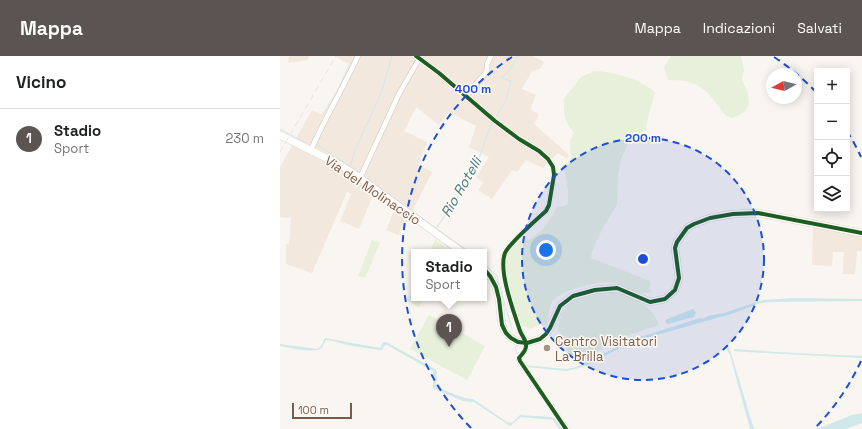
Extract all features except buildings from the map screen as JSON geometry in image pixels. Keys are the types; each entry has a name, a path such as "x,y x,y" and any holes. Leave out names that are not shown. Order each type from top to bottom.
{"street":[{"path":"311,150 326,116 339,96 358,56"},
{"path":"466,96 487,71 487,64 492,56"},
{"path":"360,178 418,57 439,73 495,122 519,139 540,151 548,159 553,167 554,175 549,205 546,211 505,253 503,264 504,275 515,316 521,334 527,343 526,349 519,358 520,361 566,429"},
{"name":"Via del Molinaccio","path":"280,135 340,164 458,249"},
{"path":"487,272 496,287 502,325 511,338 518,342 527,343 540,339 546,334 560,306 573,296 595,290 616,288 650,302 665,299 675,290 679,278 675,248 677,242 687,228 710,218 733,214 758,213 862,233"}],"shaded area":[{"path":"289,56 309,56 308,60 288,63"},
{"path":"334,56 533,56 544,62 540,69 532,71 522,89 536,95 530,109 539,115 534,124 569,155 567,159 558,153 543,168 526,160 517,172 512,170 492,199 478,190 484,183 476,177 489,157 469,147 476,126 449,112 439,125 416,107 404,131 427,142 418,165 432,172 412,212 461,249 445,249 447,245 409,218 398,235 386,230 395,209 374,193 359,229 340,221 351,194 347,192 312,273 286,264 286,244 289,245 291,218 280,217 280,167 312,110 322,114 336,92 349,64"},
{"path":"813,224 862,234 862,251 857,251 855,274 843,274 844,252 833,252 832,266 812,265"}],"green space":[{"path":"671,56 741,56 744,70 742,80 748,93 749,105 744,112 733,118 726,116 714,100 703,89 688,82 668,80 664,67"},
{"path":"594,71 634,79 655,92 646,130 629,141 621,159 618,175 617,205 599,236 591,258 650,281 651,285 649,288 652,291 650,293 637,292 612,282 596,283 570,290 552,302 546,325 538,325 531,329 519,324 506,281 506,257 511,249 522,238 529,240 543,229 557,206 562,207 568,204 568,189 564,167 571,158 570,141 574,133 565,117 564,98 581,77"},
{"path":"435,239 445,247 444,249 431,249"},
{"path":"372,240 380,243 365,278 358,276"},
{"path":"605,290 624,295 641,303 655,316 659,325 626,336 574,364 558,329 561,315 571,301"},
{"path":"411,292 411,301 422,301 419,307 407,301"},
{"path":"429,315 485,346 467,380 410,349"}],"water":[{"path":"794,298 862,299 862,301 761,303 731,314 632,342 583,367 567,371 526,367 524,365 566,369 576,367 634,339 697,319 703,319 708,316 724,313 763,300"},
{"path":"693,309 696,312 694,317 667,324 665,320"},
{"path":"325,338 380,348 383,342 386,342 435,369 437,372 436,385 438,388 465,398 473,399 507,422 512,423 520,415 551,417 555,419 562,429 559,429 553,420 521,417 510,426 474,402 463,401 434,389 433,371 387,345 384,346 382,350 326,340 321,349 316,350 300,350 280,346 280,344 317,349 321,346"},
{"path":"728,347 754,429 750,429 730,355 726,348"},
{"path":"734,349 862,356 862,358 747,352 734,351"},
{"path":"862,413 862,423 846,429 817,429 852,415"}],"waterway":[{"path":"350,166 357,146 381,93 392,56"},
{"name":"Rio Rotelli","path":"502,77 507,73 518,56"},
{"name":"Rio Rotelli","path":"496,117 506,101 511,81 502,78"},
{"name":"Rio Rotelli","path":"437,227 477,164 492,122"},
{"path":"280,129 306,143"},
{"path":"316,144 333,155"},
{"path":"337,158 358,171"},
{"path":"369,180 465,249"},
{"path":"487,266 497,276 512,329"},
{"path":"515,346 517,354"},
{"path":"549,400 560,415"},
{"path":"563,420 570,429"}],"railway":[{"path":"280,152 336,56"}],"cycle path":[{"path":"416,56 439,73 495,121 519,139 539,151 548,159 553,167 554,175 549,205 546,211 512,244 505,253 503,261 505,281 511,303 520,331 526,343 525,350 519,358 520,361 566,429"},
{"path":"487,272 496,287 502,325 506,333 518,342 527,343 540,339 546,334 560,306 573,296 595,290 617,288 650,302 665,299 675,290 679,278 675,248 677,242 687,228 710,218 733,214 758,213 862,233"}],"place":[{"name":"Stadio","path":"449,347"},
{"name":"Centro Visitatori La Brilla","path":"547,348"}]}
